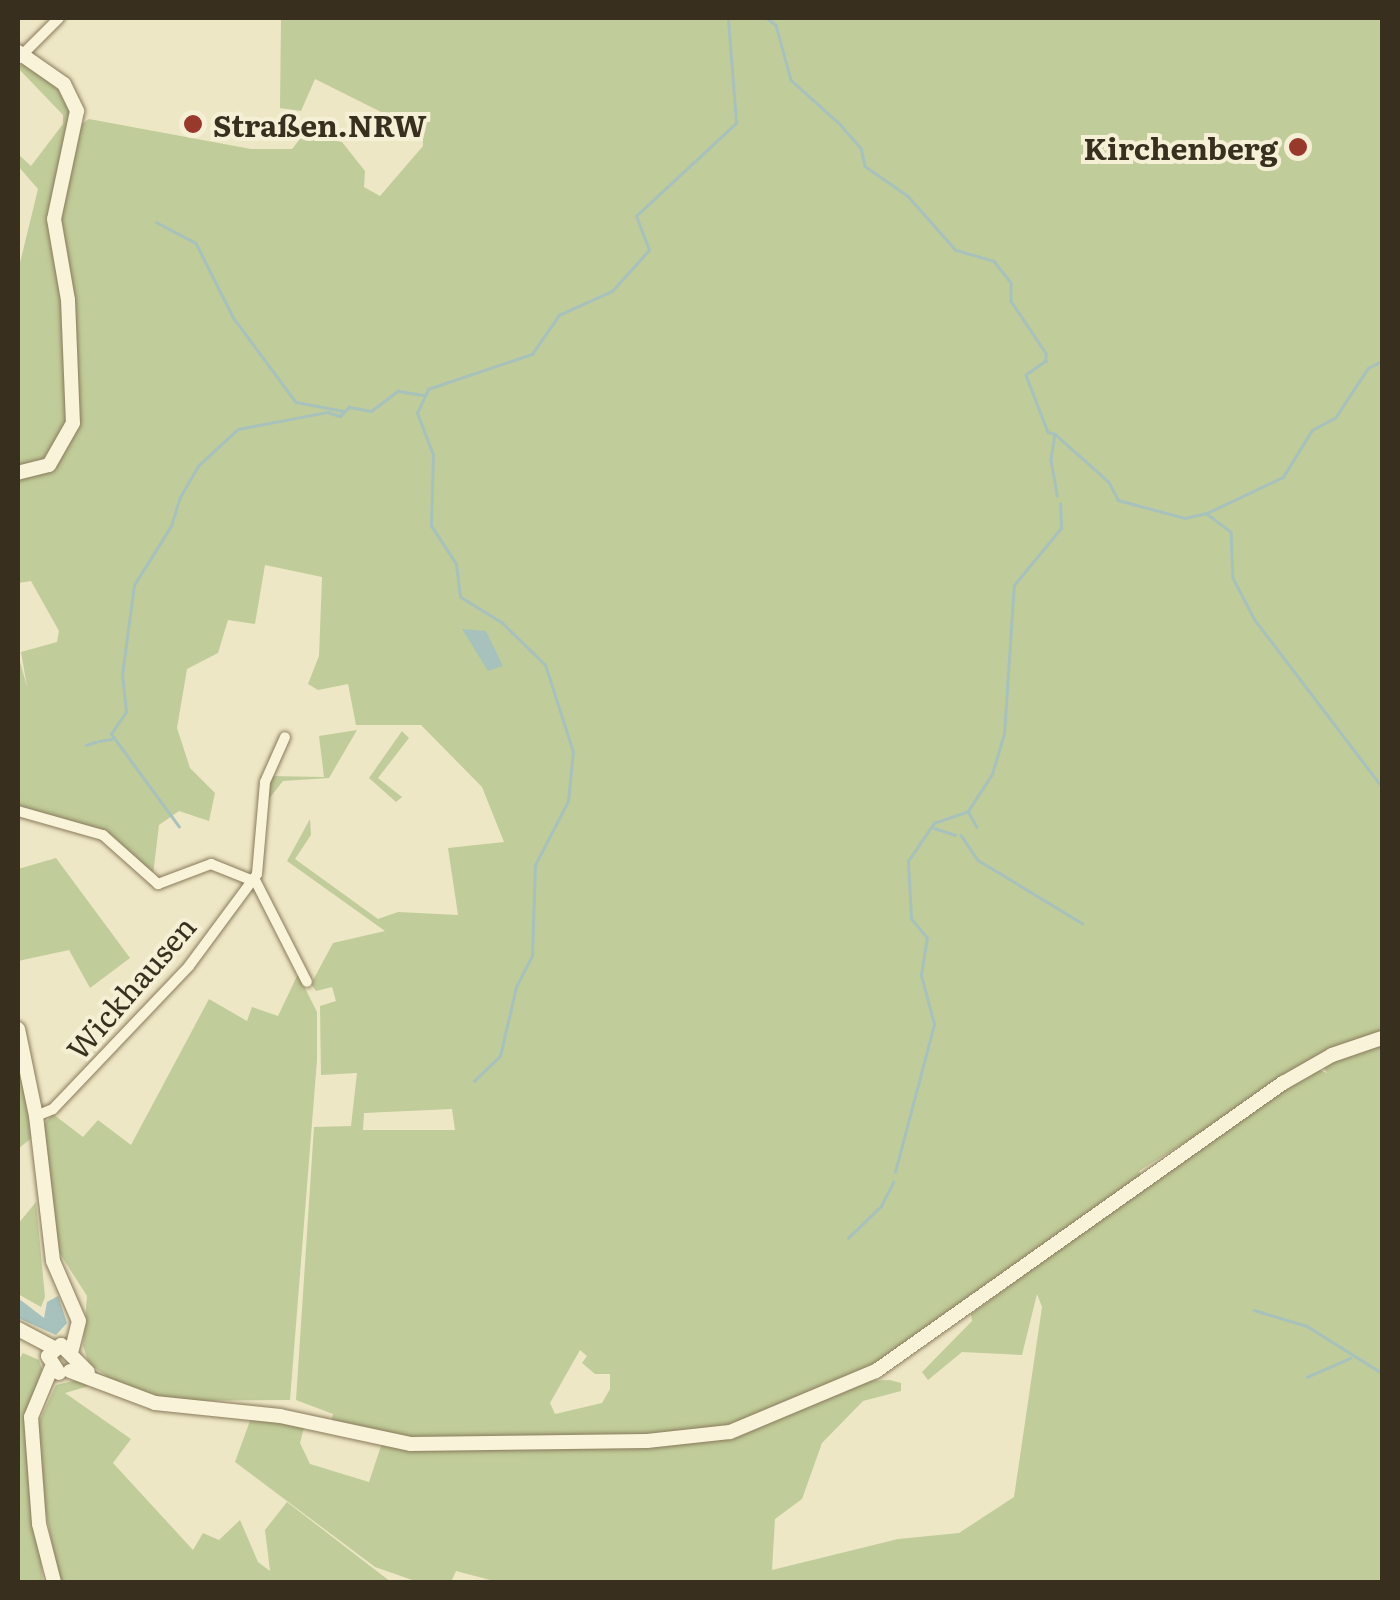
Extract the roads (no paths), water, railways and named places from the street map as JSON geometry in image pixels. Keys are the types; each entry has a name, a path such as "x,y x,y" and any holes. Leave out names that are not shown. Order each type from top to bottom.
{"main road":[{"path":"18,472 49,465 73,423 68,300 54,219 77,111 64,84 19,55"},
{"path":"18,1028 36,1116 51,1252 74,1305 79,1327 33,1426 39,1524 54,1582"},
{"path":"18,1336 132,1396 280,1416 420,1445 647,1441 730,1432 876,1371 1283,1082 1332,1055 1382,1038"},
{"path":"18,1328 62,1360"}],"street":[{"path":"19,55 59,18"},
{"name":"Wickhausen","path":"36,1116 53,1110 189,966 251,880 261,858 265,782 285,737"},
{"name":"Wickhausen","path":"18,811 103,835 158,884 211,864 251,880"},
{"path":"251,880 264,892 307,982"}],"water":[{"path":"462,629 486,631 503,666 488,671"},
{"path":"58,1296 67,1323 56,1335 18,1318 18,1298 44,1318 47,1302"}],"waterway":[{"path":"474,1081 500,1056 516,987 532,955 535,865 568,801 573,752 545,665 502,623 460,597 456,564 431,526 433,455 417,413 428,389 532,354 559,315 612,291 649,250 636,216 736,123 728,18"},
{"path":"767,18 776,25 791,80 861,148 865,166 908,196 956,250 994,261 1011,283 1011,301 1046,353 1046,361 1026,375 1048,432 1055,434 1051,460 1057,495"},
{"path":"156,222 196,243 233,317 296,402 343,411"},
{"path":"1207,513 1283,477 1312,430 1335,418 1368,368 1382,361"},
{"path":"179,827 111,734 126,712 122,675 134,585 171,526 179,499 198,466 238,429 327,412 340,416 349,407 371,411 398,391 423,395"},
{"path":"1055,434 1109,482 1118,500 1185,518 1206,513 1231,532 1233,578 1255,620 1382,787"},
{"path":"895,1172 934,1024 921,975 927,938 911,919 908,861 934,823 968,811 992,774 1004,734 1014,585 1061,528 1060,504"},
{"path":"99,741 112,739"},
{"path":"86,745 96,742"},
{"path":"968,811 977,827"},
{"path":"934,828 955,835"},
{"path":"961,835 978,860 1082,923"},
{"path":"848,1238 881,1206 893,1182"},
{"path":"1254,1310 1307,1326 1382,1373"},
{"path":"1307,1377 1350,1358"}],"place":[{"name":"Straßen.NRW","path":"193,124"},
{"name":"Kirchenberg","path":"1298,147"}]}
